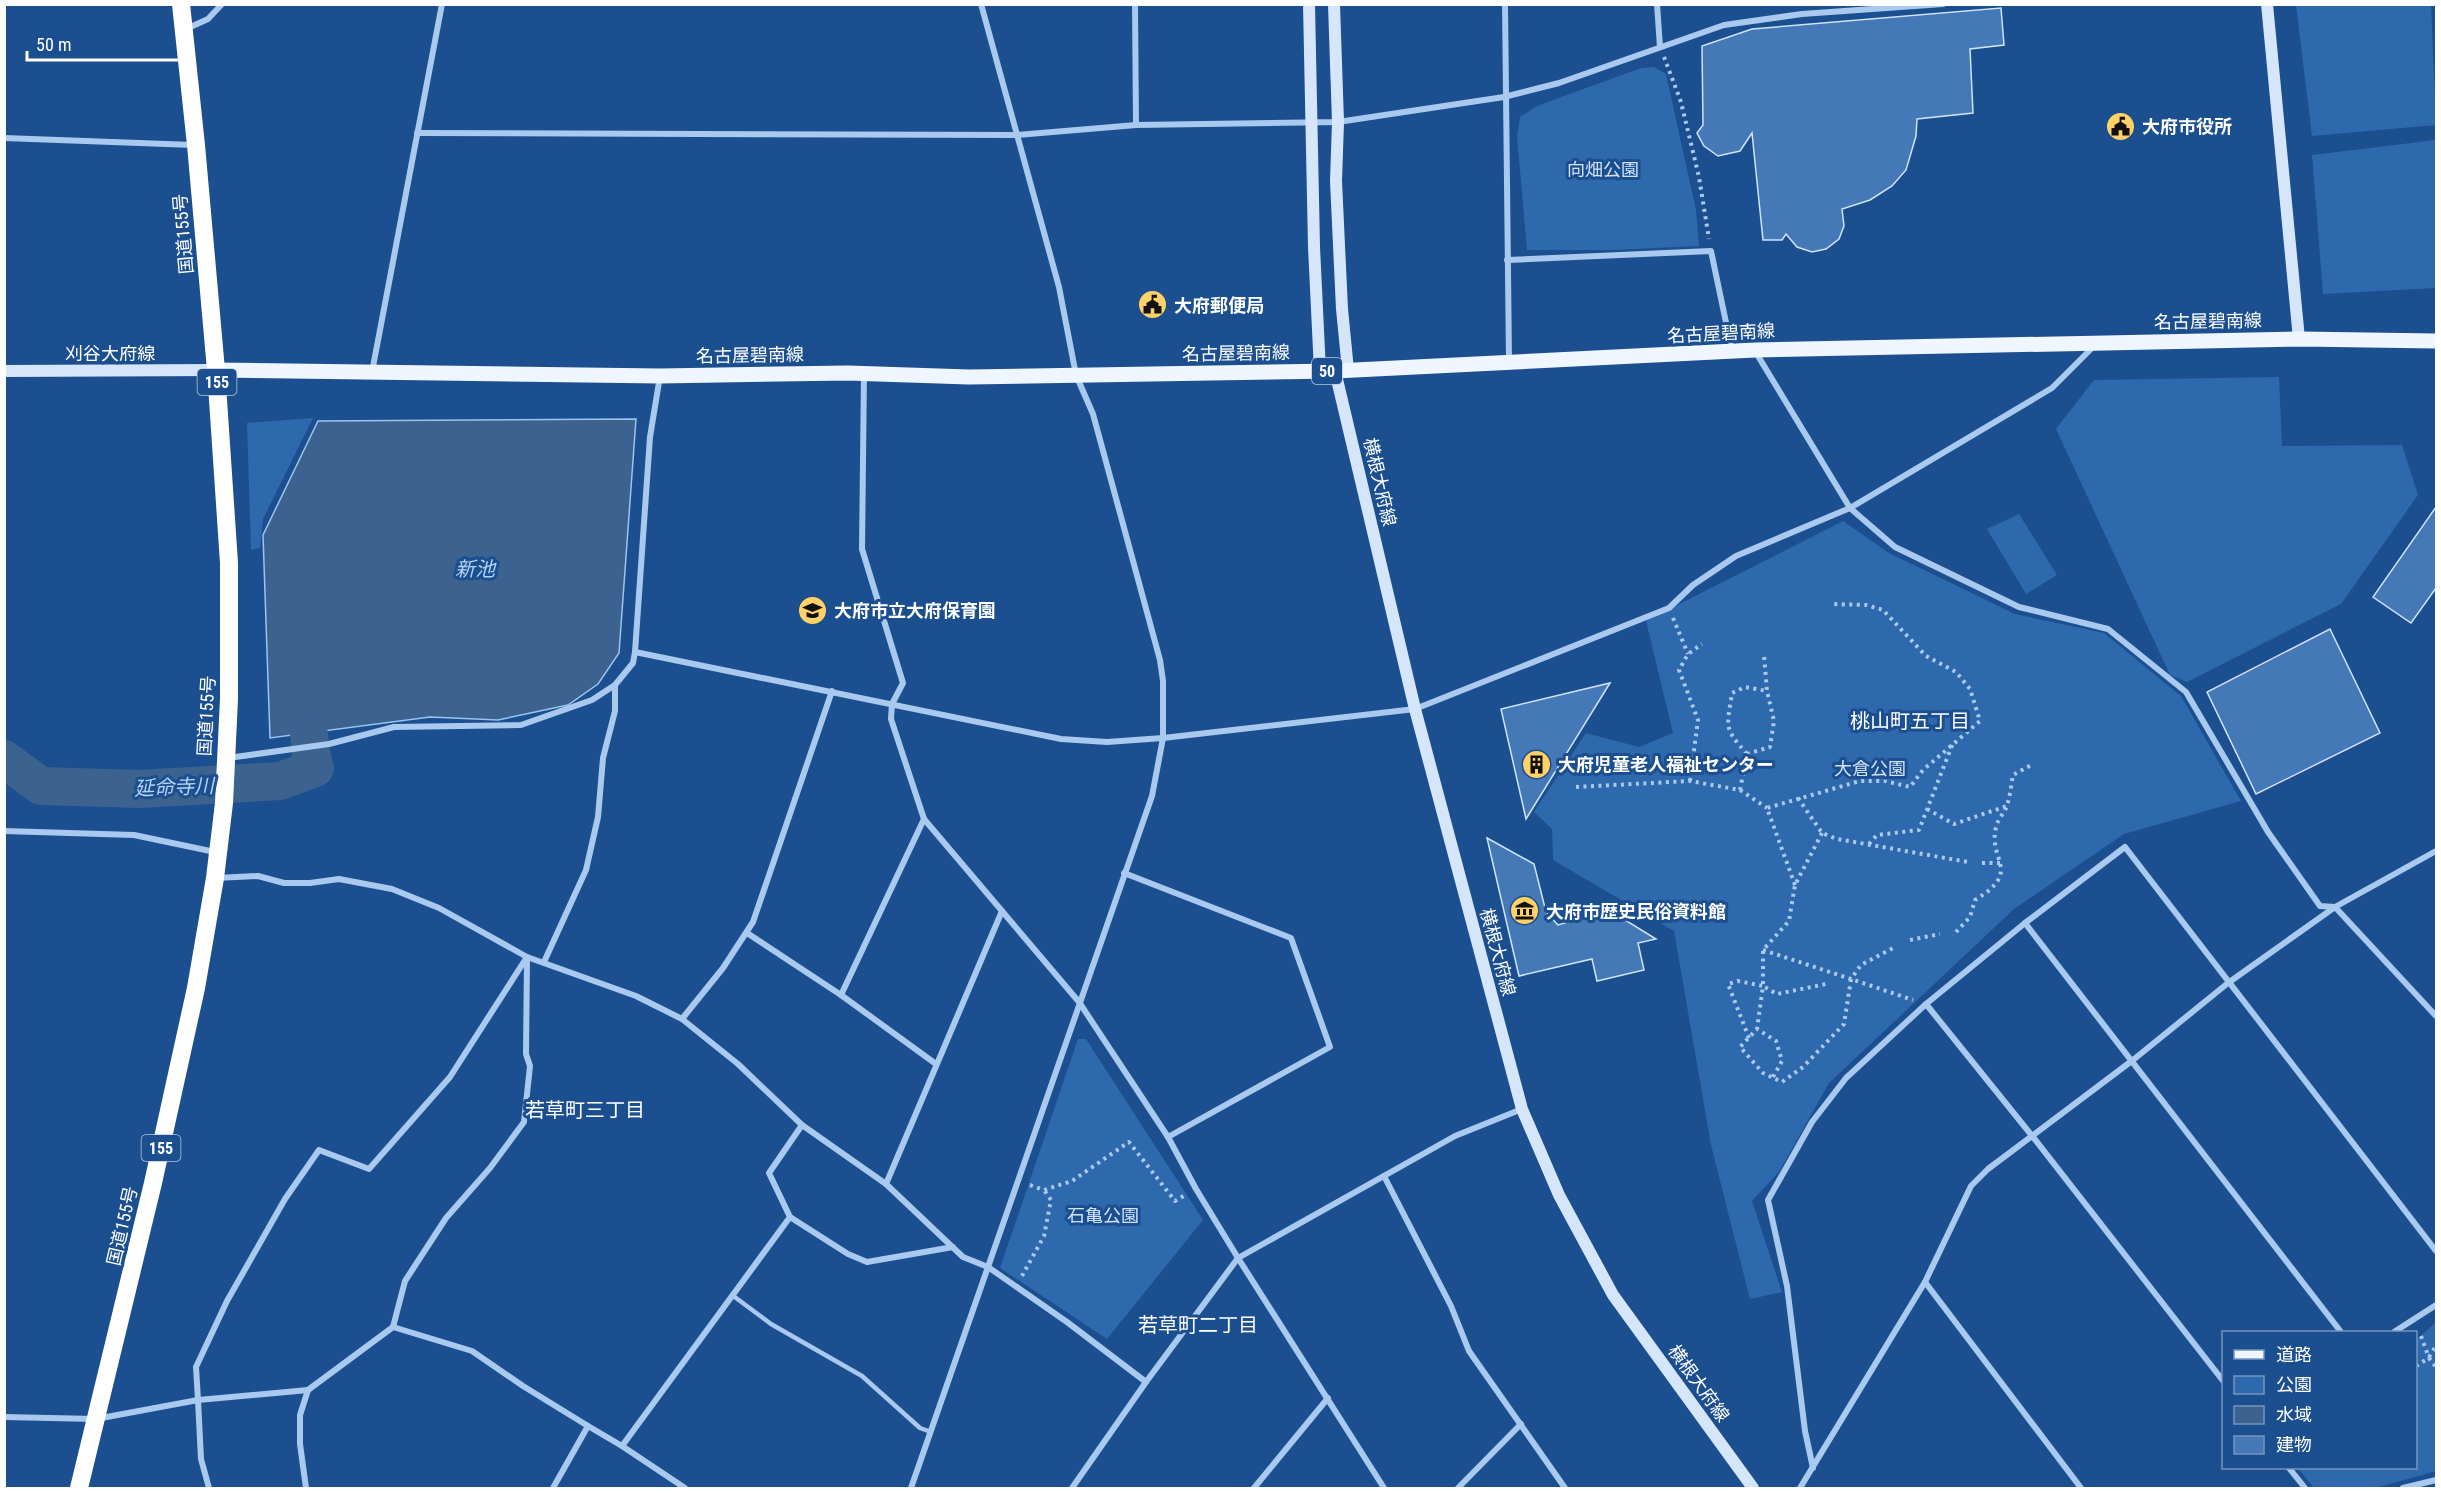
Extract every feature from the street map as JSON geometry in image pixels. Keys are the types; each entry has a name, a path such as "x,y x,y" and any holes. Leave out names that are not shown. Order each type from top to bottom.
{"highway":[{"name":"国道155号","path":"79,1488 153,1184 194,999 219,852 224,803 229,699 230,562 216,370 181,4"}],"main road":[{"path":"1309,4 1312,122 1334,371"},
{"path":"1334,4 1338,122 1336,181 1342,309 1334,371"},
{"path":"2267,4 2299,339"},
{"name":"名古屋碧南線","path":"216,370 660,376 864,373 969,377 1334,371 1755,350 2299,339 2436,341"},
{"name":"刈谷大府線","path":"4,371 216,370"},
{"name":"横根大府線","path":"1334,371 1415,709 1522,1109 1558,1195 1613,1295 1753,1488"}],"street":[{"path":"184,30 208,19 222,4"},
{"path":"372,372 442,4"},
{"path":"910,1488 1019,1182 1152,795 1163,738 1163,681 1160,660 1093,414 1076,375 1059,287 981,4"},
{"path":"1135,4 1136,125"},
{"path":"1505,4 1504,97 1509,364"},
{"path":"1657,4 1660,48"},
{"path":"417,133 1017,135 1136,125 1338,122 1504,97 1559,83 1724,25 1802,14 1943,4"},
{"path":"4,138 196,145"},
{"path":"1507,260 1711,251 1732,351"},
{"path":"634,652 1061,739 1107,742 1163,738 1415,709 1669,608 1693,585 1736,556 1850,508 2052,388 2097,342"},
{"path":"1755,350 1850,508 1895,547 2019,607 2108,629 2186,692 2268,832 2320,906 2335,907 2436,1016"},
{"path":"864,373 862,549 903,683 892,704 891,719 924,819 1079,1002 1168,1137 1238,1258 1384,1488"},
{"path":"225,759 329,744 394,727 521,726 592,700 615,685 633,663 651,437 660,376"},
{"path":"544,962 586,870 598,816 603,758 615,711 615,685"},
{"path":"682,1018 723,968 747,933 767,887 832,692"},
{"path":"841,995 924,819"},
{"path":"4,831 134,835 219,852"},
{"path":"1813,1468 1804,1431 1787,1286 1768,1200 1812,1122 1846,1078 1926,1004 2025,922 2125,847 2436,1251"},
{"path":"1800,1488 1925,1282 1971,1186 1988,1169 2133,1060 2228,983 2335,907 2436,851"},
{"path":"1124,873 1291,938 1330,1047 1168,1137"},
{"path":"215,878 258,876 284,883 310,883 339,879 392,889 439,908 527,957 636,996 682,1018 738,1065 802,1125 886,1184 963,1257 988,1267 1067,1322 1146,1382"},
{"path":"886,1184 1002,911"},
{"path":"2025,922 2340,1331"},
{"path":"747,933 841,995 936,1064"},
{"path":"4,1417 96,1419 198,1400 308,1390 393,1327 405,1281 446,1218 490,1168 524,1122 530,1066 526,1053 527,957"},
{"path":"209,1488 201,1459 195,1367 227,1301 285,1199 319,1150 369,1169 450,1077 527,957"},
{"path":"1926,1004 2033,1137 2222,1381"},
{"path":"1072,1488 1146,1382 1238,1258 1455,1136 1522,1109"},
{"path":"802,1125 770,1173 790,1217 848,1254 867,1262 953,1247"},
{"path":"1384,1176 1452,1306 1469,1351 1565,1488"},
{"path":"622,1446 790,1217"},
{"path":"1925,1282 2081,1488"},
{"path":"2396,1331 2436,1305"},
{"path":"393,1327 472,1351 523,1386 686,1488"},
{"path":"306,1488 300,1444 300,1415 308,1390"},
{"path":"1254,1488 1328,1398"},
{"path":"1458,1488 1521,1424"},
{"path":"553,1488 588,1426"},
{"path":"2291,1469 2305,1488"},
{"path":"2403,1488 2436,1480"}],"lane":[{"path":"732,1295 771,1324 862,1376 920,1428 931,1432"}],"path":[{"path":"1660,48 1681,102 1699,177 1711,251"},
{"path":"1767,808 1860,781 1885,781 1910,787 1923,770 1980,721 1970,689 1956,672 1926,656 1883,610 1866,605 1830,604"},
{"path":"1669,608 1688,654"},
{"path":"1690,781 1698,720 1679,670 1688,654 1702,644"},
{"path":"1747,754 1770,747 1774,721 1767,691 1764,655"},
{"path":"1747,754 1730,734 1728,722 1732,693 1745,687 1767,691"},
{"path":"1869,844 1877,835 1919,830 1954,742"},
{"path":"1740,790 1747,754"},
{"path":"1956,932 1970,917 1975,900 1991,891 2001,878 2001,863 1996,845 1996,825 2007,806 2013,775 2033,764"},
{"path":"1576,787 1690,781 1740,790 1767,808 1795,885"},
{"path":"1798,798 1822,833 1838,839 1968,862"},
{"path":"1927,809 1954,824 2007,806"},
{"path":"1822,833 1795,885 1789,921 1763,950 1763,986 1757,1029 1740,1047 1763,1073 1782,1082 1803,1067 1844,1024 1851,979 1861,965 1893,948"},
{"path":"1982,862 2001,863"},
{"path":"1910,940 1940,934"},
{"path":"1763,950 1913,999 1913,1005"},
{"path":"1749,1038 1728,984 1738,981 1763,986 1777,994 1826,984"},
{"path":"1757,1029 1776,1041 1782,1061 1773,1077"},
{"path":"1019,1182 1044,1190 1072,1181 1129,1142 1175,1201"},
{"path":"1020,1280 1044,1236 1051,1200 1044,1190"},
{"path":"2421,1336 2429,1358 2436,1367"},
{"path":"2417,1365 2429,1358 2436,1346"}],"green space":[{"path":"2296,5 2431,5 2436,125 2312,136"},
{"name":"向畑公園","path":"1654,67 1666,74 1696,210 1699,246 1612,250 1527,250 1517,136 1520,117 1537,106 1641,68"},
{"path":"2436,140 2436,288 2323,294 2312,155"},
{"path":"2279,377 2282,446 2402,445 2418,495 2341,604 2187,682 2170,675 2056,429 2094,380"},
{"path":"313,418 263,519 260,548 251,550 247,423"},
{"path":"2019,514 2057,575 2026,594 1987,529"},
{"name":"大倉公園","path":"1843,521 1889,553 2015,614 2104,633 2181,696 2241,801 2124,834 2014,909 1829,1083 1779,1172 1752,1201 1782,1292 1750,1299 1711,1145 1674,931 1553,860 1552,829 1534,812 1586,733 1639,747 1673,733 1646,621"},
{"name":"石亀公園","path":"1078,1039 1086,1039 1203,1220 1107,1339 1000,1268"},
{"path":"2436,1322 2436,1471 2376,1488 2314,1488 2299,1469 2417,1469 2417,1339"}],"water":[{"name":"新池","path":"636,419 619,653 598,684 568,705 498,720 430,717 270,738 263,535 318,421"}],"building":[{"path":"2001,8 2004,45 1970,49 1973,113 1917,119 1916,136 1906,170 1892,186 1870,200 1842,209 1844,226 1839,239 1826,249 1812,252 1797,247 1786,234 1782,240 1763,240 1752,133 1740,151 1718,156 1704,146 1697,133 1703,125 1702,46 1752,29"},
{"path":"2436,507 2436,588 2411,623 2373,597"},
{"path":"2330,629 2380,733 2256,794 2207,692"},
{"name":"大府児童老人福祉センター","path":"1610,683 1526,819 1501,709"},
{"name":"大府市歴史民俗資料館","path":"1487,838 1534,864 1546,912 1558,925 1609,910 1656,939 1638,943 1644,970 1597,981 1592,959 1519,976"}],"waterway":[{"name":"延命寺川","path":"4,759 41,786 139,789 280,781 315,768 309,734"}],"place":[{"name":"大府市役所","path":"2121,126"},
{"name":"大府郵便局","path":"1153,305"},
{"name":"大府市立大府保育園","path":"813,610"},
{"name":"大府児童老人福祉センター","path":"1537,764"},
{"name":"大府市歴史民俗資料館","path":"1525,911"}],"district":[{"name":"桃山町五丁目","path":"1910,721"},
{"name":"若草町三丁目","path":"585,1110"},
{"name":"若草町二丁目","path":"1198,1325"}]}
